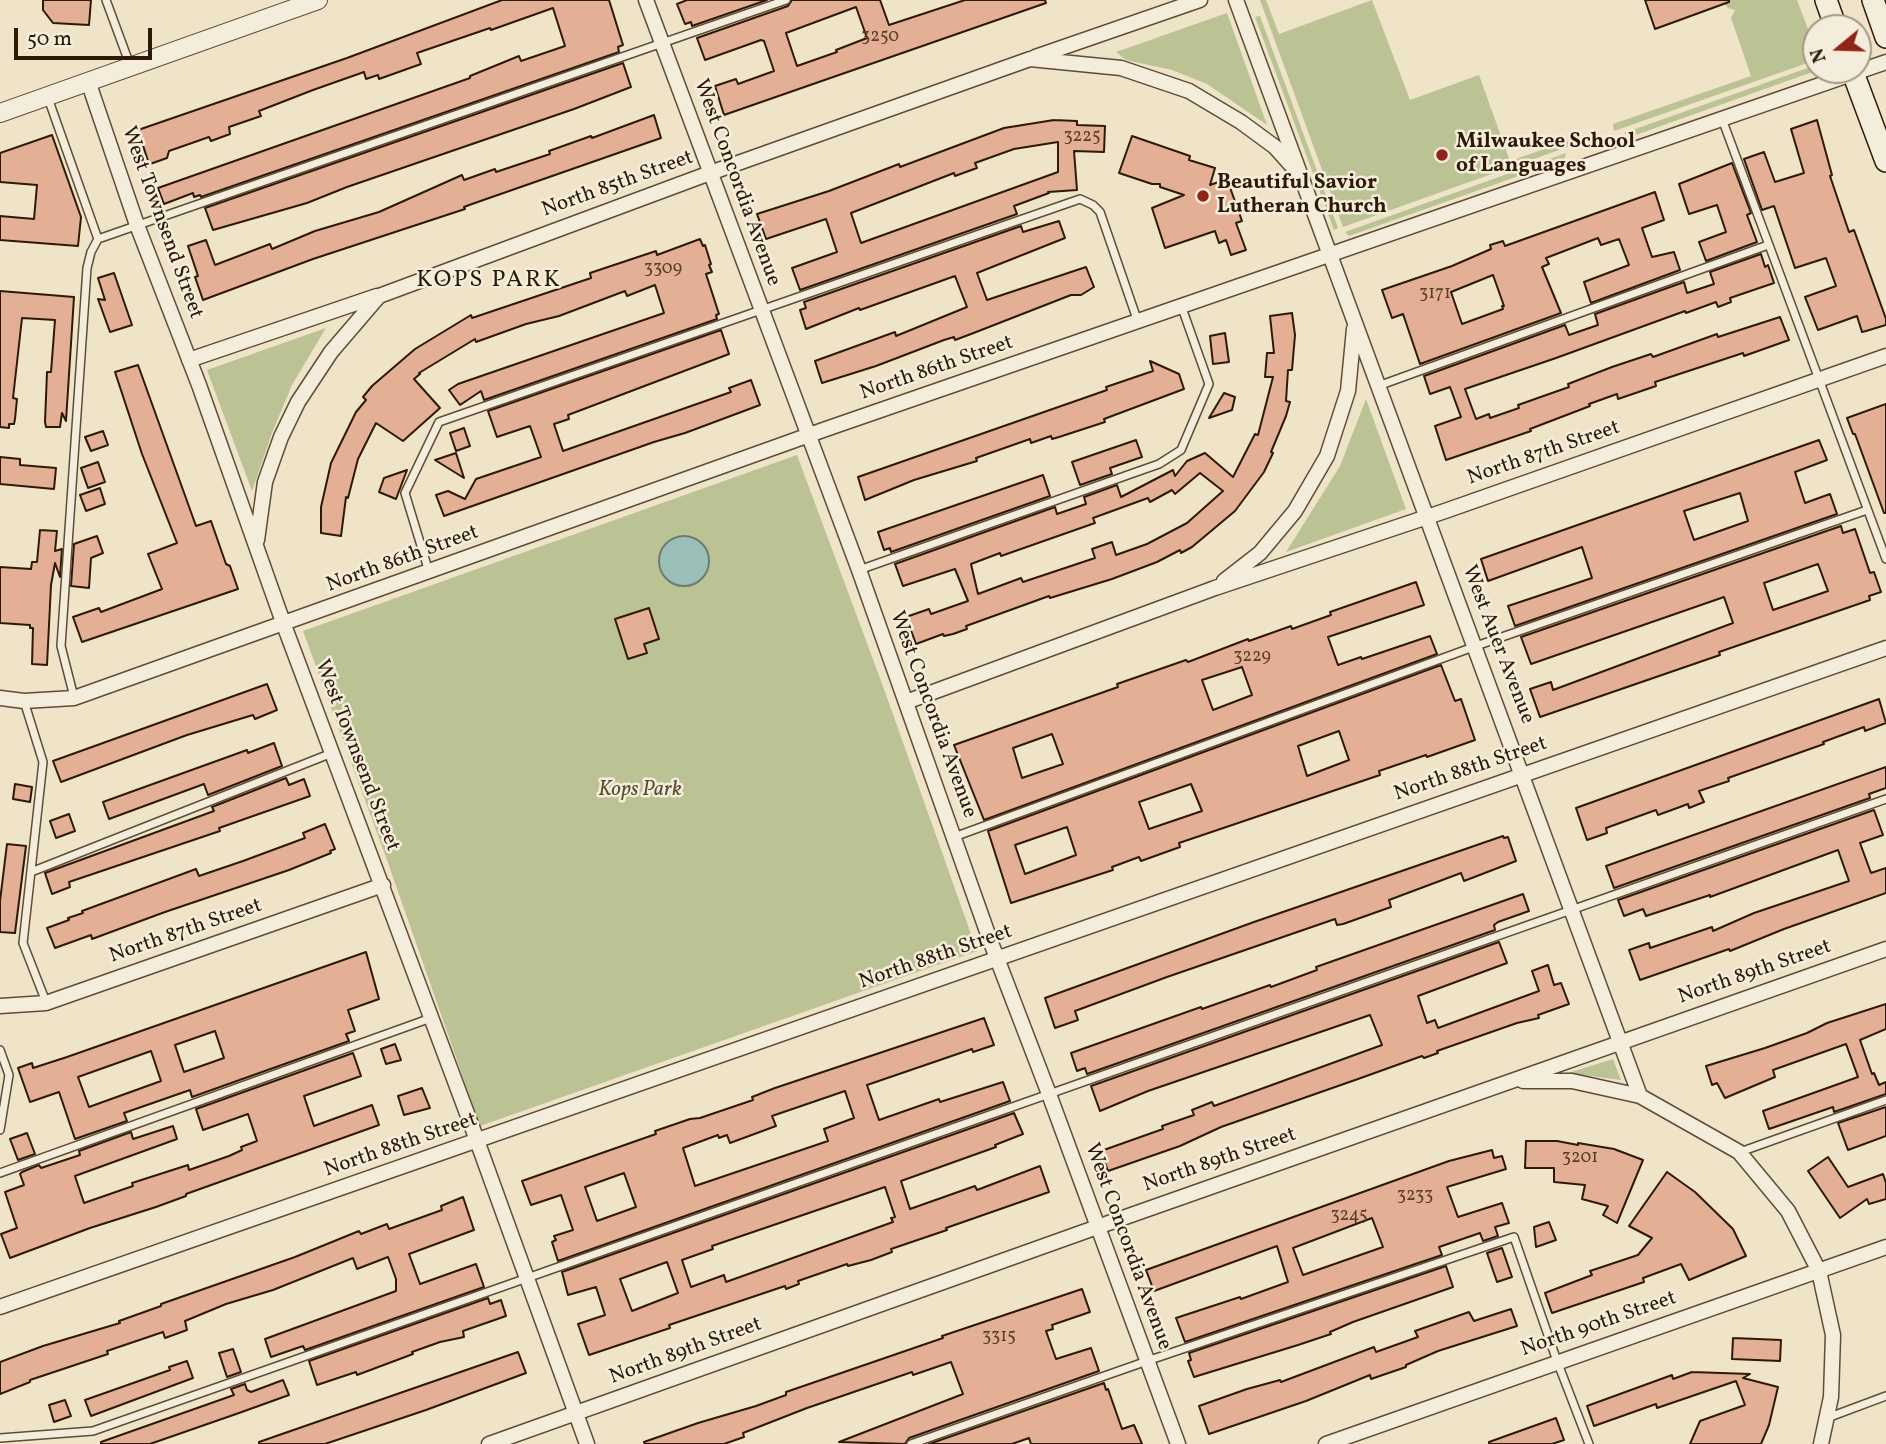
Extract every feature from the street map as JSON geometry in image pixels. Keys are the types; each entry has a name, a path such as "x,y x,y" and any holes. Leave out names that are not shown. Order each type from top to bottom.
{"main road":[{"path":"1873,0 1886,37"},
{"path":"1857,84 1886,161"}],"street":[{"path":"0,113 318,0"},
{"name":"West Concordia Avenue","path":"646,0 859,570 997,959 1178,1444"},
{"name":"North 85th Street","path":"190,360 379,296 710,173 1200,0"},
{"name":"West Auer Avenue","path":"1236,0 1332,255 1354,324 1524,774 1640,1096"},
{"name":"North 85th Street","path":"1030,59 1121,68 1189,92 1241,122 1275,147 1300,175"},
{"name":"West Townsend Street","path":"88,81 137,225 190,360 284,625 432,1017 587,1444"},
{"name":"North 86th Street","path":"0,698 24,701 74,698 808,436 1820,84"},
{"name":"North 85th Street","path":"257,545 265,482 286,426 298,402 331,352 379,296"},
{"name":"North 87th Street","path":"1215,588 1260,553 1295,511 1327,456 1348,391 1354,324"},
{"name":"North 87th Street","path":"906,702 1215,588 1886,356"},
{"name":"North 88th Street","path":"0,1307 1886,648"},
{"name":"North 87th Street","path":"0,1006 46,1003 383,885"},
{"name":"North 89th Street","path":"489,1444 1886,949"},
{"path":"1511,1080 1572,1081 1640,1096 1739,1153 1788,1211 1819,1271 1833,1335 1831,1397 1821,1444"},
{"name":"North 90th Street","path":"1326,1444 1886,1247"}],"lane":[{"path":"106,0 131,66"},
{"path":"74,698 61,646 87,268 98,239 786,0"},
{"path":"47,96 98,239"},
{"path":"1722,119 1886,559"},
{"path":"429,572 405,493 439,422 1080,199 1100,212 1138,323"},
{"path":"1378,386 1768,245"},
{"path":"859,570 1159,464 1181,450 1209,383 1182,308"},
{"path":"954,837 1476,646 1867,510"},
{"path":"24,701 43,762 23,943 46,1003"},
{"path":"30,872 333,752"},
{"path":"0,1438 93,1431 1886,799"},
{"path":"0,1173 432,1017"},
{"path":"0,1050 9,1075 0,1130"},
{"path":"1739,1153 1886,1100"},
{"path":"911,1444 1514,1237 1588,1444"},
{"path":"1826,1418 1886,1396"}],"green space":[{"path":"1260,0 1266,0 1279,34 1372,0 1410,100 1479,75 1510,161 1570,140 1573,145 1343,227"},
{"path":"1722,0 1797,0 1802,14 1802,65 1614,131 1613,124 1751,76 1731,18 1735,10 1728,8"},
{"path":"1227,13 1267,125 1207,84 1172,70 1126,60 1116,52"},
{"path":"1260,16 1338,228 1334,230 1255,17"},
{"path":"1802,70 1802,76 1630,137 1624,133"},
{"path":"1566,153 1564,160 1349,236 1345,232"},
{"path":"326,328 292,385 252,491 207,370"},
{"path":"1366,399 1406,509 1286,552 1340,466"},
{"name":"Kops Park","path":"797,455 977,951 480,1126 303,631"},
{"path":"1613,1059 1621,1080 1568,1073"}],"water":[{"path":"684,536 702,543 709,561 702,579 684,586 666,579 659,561 666,543"}],"building":[{"path":"43,0 91,0 89,25 53,23 43,10"},
{"path":"502,0 609,0 623,45 618,47 619,52 201,197 194,197 193,193 164,204 158,188 470,78 519,56 521,61 565,46 553,8 417,53 421,64 379,79 378,75 366,79 364,72 313,90 259,111 261,116 229,127 230,134 211,141 209,137 169,151 167,158 150,164 148,161 138,130 347,58"},
{"path":"687,0 767,0 692,26 691,22 685,24 677,4"},
{"path":"792,0 880,0 889,25 965,0 1045,0 1046,3 724,115 715,86 736,79 738,84 774,71 764,41 705,60 697,38 788,6","holes":["856,7 867,38 797,66 786,33"]},
{"path":"1645,0 1729,0 1729,2 1655,29"},
{"path":"623,63 631,87 307,203 213,230 205,208"},
{"path":"654,115 661,138 203,300 188,246 206,240 215,265 270,244 272,249 315,231 379,212 462,175 464,180 495,169 496,172"},
{"path":"1054,120 1077,121 1077,125 1105,126 1104,152 1074,151 1077,190 1048,192 1014,206 1017,214 800,290 792,268 837,252 826,219 766,239 757,214 829,191 899,164 900,167 1004,128","holes":["1058,142 1058,172 861,243 851,213 954,173 955,176 977,168 975,163 1014,149"]},
{"path":"1817,120 1832,175 1830,176 1849,232 1854,230 1886,319 1886,325 1862,332 1857,316 1818,330 1805,297 1836,286 1826,258 1795,268 1774,206 1762,210 1744,159 1764,152 1775,182 1804,173 1791,129"},
{"path":"52,135 81,217 78,246 0,240 0,216 34,219 37,185 0,182 0,153"},
{"name":"Beautiful Savior Lutheran Church","path":"1132,136 1190,156 1189,160 1215,168 1210,185 1227,179 1242,221 1236,223 1246,250 1231,255 1226,240 1219,243 1215,231 1165,248 1152,208 1184,195 1160,187 1160,184 1119,173"},
{"path":"1732,163 1751,213 1747,215 1757,242 1706,261 1699,242 1726,232 1717,205 1689,214 1679,184"},
{"path":"1655,192 1664,220 1642,228 1652,257 1674,252 1680,270 1591,303 1584,282 1629,265 1619,239 1601,245 1598,238 1546,258 1549,264 1542,267 1561,313 1420,364 1403,314 1392,318 1382,290 1452,266 1491,249 1490,245 1503,241 1505,246","holes":["1493,275 1503,309 1462,324 1451,292"]},
{"path":"1059,221 1065,238 977,273 987,300 1086,267 1094,287 1081,295 1071,295 955,340 954,337 944,340 822,383 815,361 895,332 896,336 967,307 955,276 806,329 800,310 806,308 804,302 1021,226 1023,232"},
{"path":"700,239 703,246 705,245 711,264 709,265 712,272 706,274 719,314 716,315 717,319 484,400 481,391 460,405 449,390 458,384 664,313 655,285 627,296 625,291 559,316 526,324 476,342 475,339 419,373 414,379 440,408 403,441 376,423 358,459 348,498 346,497 341,536 321,533 321,507 331,463 356,412 366,400 363,397 415,349 471,315 472,318 591,278 590,273 656,251 657,255"},
{"path":"1761,254 1774,283 1730,298 1731,302 1718,307 1716,302 1686,313 1685,311 1465,389 1476,419 1489,414 1490,418 1612,367 1651,354 1653,357 1717,334 1718,337 1780,317 1789,340 1655,382 1656,386 1618,399 1617,394 1530,429 1531,431 1446,460 1435,426 1461,417 1450,387 1430,394 1424,376 1565,325 1569,335 1598,325 1595,314 1684,282 1687,293 1714,284 1710,272"},
{"path":"114,273 132,325 110,332 98,299 105,300 98,278"},
{"path":"0,291 74,297 66,421 62,413 60,427 46,427 45,422 47,372 51,372 55,320 22,318 13,398 17,399 14,424 9,424 9,428 0,427"},
{"path":"1292,313 1295,335 1292,370 1288,370 1286,401 1290,402 1264,472 1235,511 1181,553 1180,550 1112,579 1050,598 1049,596 966,626 967,629 916,644 906,617 929,609 931,614 968,601 955,569 903,586 895,564 1055,507 1057,514 1086,504 1084,497 1117,485 1121,497 1173,470 1175,476 1187,461 1205,453 1233,477 1255,434 1258,435 1273,377 1265,377 1267,353 1274,353 1270,316","holes":["1200,473 1223,491 1187,523 1147,544 1116,555 1112,542 1092,549 1095,558 1023,582 1021,578 978,594 971,564 1095,523 1093,518 1148,498 1150,502 1172,490 1175,494"]},
{"path":"721,330 729,354 568,415 569,419 554,424 563,451 731,392 729,388 751,380 760,405 444,516 436,495 448,491 465,499 476,479 541,457 530,426 497,437 488,411"},
{"path":"1225,333 1229,362 1213,364 1210,336"},
{"path":"1150,361 1179,374 1184,389 1104,419 1105,422 1052,439 1051,436 1031,443 1030,439 976,458 977,461 914,480 865,500 858,477 1107,390 1106,387 1153,371"},
{"path":"138,365 196,526 211,521 238,589 82,642 73,617 99,608 101,612 162,589 148,554 177,543 142,454 115,372"},
{"path":"1224,393 1235,397 1232,410 1209,418"},
{"path":"1886,404 1886,513 1884,513 1847,418"},
{"path":"464,428 470,446 456,451 450,433"},
{"path":"103,431 108,445 91,451 85,437"},
{"path":"1136,440 1142,457 1110,468 1112,474 1080,485 1072,462"},
{"path":"1819,440 1827,460 1795,472 1805,503 1830,494 1837,514 1515,626 1508,606 1592,578 1582,547 1488,581 1481,559","holes":["1740,493 1748,521 1694,540 1684,511"]},
{"path":"456,453 464,478 435,460"},
{"path":"0,457 20,459 20,465 56,468 54,489 0,484"},
{"path":"98,462 105,482 88,488 81,468"},
{"path":"407,470 396,499 379,492 384,478"},
{"path":"1043,475 1050,496 891,552 890,548 884,550 878,532"},
{"path":"100,488 105,504 86,511 80,495"},
{"path":"1841,526 1843,533 1855,529 1870,573 1874,572 1881,592 1869,596 1870,600 1719,652 1720,655 1540,717 1530,689 1551,682 1553,690 1733,623 1724,597 1531,664 1521,637","holes":["1818,564 1828,591 1773,610 1764,583"]},
{"path":"40,530 57,531 55,551 62,549 60,577 55,563 51,585 47,665 32,664 33,628 30,628 30,625 0,623 0,567 31,569 32,562 37,562"},
{"path":"97,536 103,553 91,558 89,588 71,586 74,544"},
{"path":"1416,582 1424,605 1328,637 1338,665 1430,636 1437,654 984,820 954,745 1186,660 1188,662 1291,626 1292,629 1331,615 1330,612","holes":["1242,667 1252,695 1213,710 1202,680","1052,734 1063,764 1022,778 1013,748"]},
{"path":"649,608 659,639 644,644 647,653 628,659 615,619"},
{"path":"1441,665 1455,701 1461,699 1475,740 1379,771 1380,775 1179,843 1180,847 1141,861 1139,857 1112,867 1113,870 1011,903 988,831","holes":["1339,731 1349,760 1307,776 1298,746","1191,784 1202,811 1149,829 1139,802","1067,827 1076,855 1025,874 1015,845"]},
{"path":"267,684 277,710 255,719 253,715 187,735 61,782 53,761"},
{"path":"1879,699 1886,723 1865,731 1864,727 1728,778 1729,781 1699,791 1704,802 1689,808 1688,804 1658,815 1656,810 1606,828 1607,833 1587,840 1576,808"},
{"path":"274,743 282,766 208,795 204,784 109,819 103,802 247,750 248,753"},
{"path":"1886,767 1886,788 1869,794 1870,798 1614,888 1606,866"},
{"path":"286,778 289,785 304,779 310,796 219,828 220,831 69,882 70,887 52,894 45,873 214,811 212,807"},
{"path":"15,784 32,787 30,802 13,799"},
{"path":"1874,810 1883,835 1860,843 1871,873 1886,868 1886,893 1730,951 1729,949 1640,980 1629,950 1649,943 1650,948 1712,927 1713,931 1754,913 1849,881 1838,850 1710,897 1646,916 1643,909 1624,916 1618,900"},
{"path":"69,814 75,831 56,838 50,821"},
{"path":"325,824 335,849 330,851 331,853 92,939 91,935 55,948 47,928 69,920 68,918 83,913 82,911 196,869 199,876 243,861 305,838 303,833"},
{"path":"1503,836 1508,837 1516,861 1464,881 1461,873 1389,900 1391,907 1343,924 1337,925 1335,919 1167,977 1075,1011 1078,1020 1055,1028 1045,998"},
{"path":"7,844 26,846 15,933 0,932 0,901"},
{"path":"1523,894 1529,911 1498,922 1494,925 1495,930 1087,1074 1085,1068 1077,1071 1071,1053 1201,1007 1202,1009 1270,985 1271,987 1317,970 1316,967"},
{"path":"1499,942 1507,963 1418,996 1427,1023 1435,1020 1438,1028 1539,991 1532,971 1548,965 1554,985 1561,983 1569,1004 1538,1015 1539,1018 1517,1023 1424,1058 1422,1056 1221,1127 1180,1146 1108,1171 1101,1151 1163,1129 1162,1126 1194,1115 1192,1110 1212,1102 1214,1106 1382,1045 1370,1015 1148,1091 1100,1111 1091,1086"},
{"path":"366,952 379,999 348,1010 355,1031 346,1034 349,1041 192,1097 190,1090 124,1113 127,1121 75,1139 59,1092 30,1102 18,1068 32,1063 33,1068","holes":["215,1031 224,1058 184,1072 175,1045","151,1051 161,1081 89,1107 78,1077"]},
{"path":"1886,1004 1886,1029 1860,1040 1872,1074 1874,1073 1879,1085 1886,1082 1886,1094 1834,1112 1833,1107 1769,1129 1763,1111 1858,1077 1846,1044 1773,1070 1775,1077 1725,1098 1717,1083 1712,1085 1706,1066 1765,1048 1827,1023"},
{"path":"984,1018 994,1045 973,1052 972,1049 867,1085 879,1120 939,1099 940,1102 1003,1082 1010,1101 558,1261 552,1242 556,1240 554,1236 573,1230 561,1195 531,1205 522,1181 656,1134 655,1131 753,1100 752,1097","holes":["845,1091 854,1118 824,1129 828,1141 695,1186 683,1148 718,1135 719,1138 727,1135 730,1143 776,1126 772,1116","624,1173 636,1207 597,1221 585,1187"]},
{"path":"395,1044 401,1060 386,1064 381,1049"},
{"path":"353,1053 361,1076 304,1096 314,1126 372,1105 379,1125 10,1258 1,1234 17,1228 5,1192 24,1185 20,1174 22,1172 80,1155 79,1151 131,1132 133,1139 173,1126 177,1139 75,1176 84,1203 133,1186 132,1183 188,1165 189,1170 229,1156 242,1150 241,1147 257,1141 248,1114 203,1130 196,1109"},
{"path":"422,1088 430,1108 404,1115 398,1096"},
{"path":"1886,1107 1886,1136 1848,1150 1838,1123"},
{"path":"1014,1113 1023,1134 995,1145 996,1147 901,1181 910,1209 975,1186 977,1190 1040,1166 1049,1192 891,1249 892,1252 871,1260 848,1266 847,1264 798,1281 799,1284 786,1289 785,1286 589,1355 578,1324 605,1315 596,1287 568,1295 562,1272","holes":["885,1187 895,1217 891,1218 893,1222 726,1282 724,1275 691,1287 682,1260 713,1249 712,1246","667,1262 678,1293 632,1311 620,1279"]},
{"path":"27,1133 35,1154 18,1160 10,1139"},
{"path":"1526,1141 1578,1143 1614,1149 1643,1160 1617,1223 1603,1215 1608,1206 1582,1199 1585,1185 1554,1182 1554,1168 1525,1168"},
{"path":"1492,1150 1494,1158 1502,1156 1506,1169 1447,1187 1458,1217 1502,1203 1509,1223 1495,1227 1498,1236 1483,1241 1480,1233 1439,1247 1442,1255 1185,1342 1176,1318 1288,1282 1277,1246 1154,1291 1146,1270 1449,1161","holes":["1372,1218 1383,1247 1303,1275 1293,1248"]},
{"path":"1828,1157 1848,1187 1883,1174 1886,1199 1869,1204 1867,1199 1840,1218 1808,1171"},
{"path":"1667,1172 1695,1192 1733,1229 1746,1256 1689,1280 1681,1264 1643,1278 1644,1282 1552,1313 1545,1293 1592,1275 1590,1271 1638,1255 1652,1238 1629,1226"},
{"path":"463,1197 474,1230 409,1254 420,1284 476,1264 484,1287 305,1350 303,1346 271,1357 265,1339 396,1291 396,1279 388,1257 357,1269 353,1258 185,1321 187,1330 165,1338 163,1332 107,1351 108,1354 30,1380 0,1394 0,1362 120,1323 119,1321 161,1304 295,1257 359,1231 361,1234 387,1224 389,1229 442,1210 441,1206"},
{"path":"1549,1222 1556,1240 1536,1247 1534,1227"},
{"path":"1502,1248 1512,1277 1497,1282 1487,1253"},
{"path":"1446,1266 1453,1287 1353,1322 1330,1332 1331,1334 1194,1377 1188,1361 1191,1360 1189,1353"},
{"path":"1082,1289 1090,1312 1052,1325 1053,1329 1046,1331 1056,1359 1091,1348 1099,1371 909,1438 905,1444 839,1442 963,1394 951,1362 913,1375 912,1372 807,1408 743,1433 744,1437 724,1444 644,1442 756,1406 786,1395 786,1392 943,1338 942,1336"},
{"path":"488,1298 490,1304 501,1300 506,1316 463,1331 464,1337 440,1342 357,1375 356,1372 317,1385 309,1361"},
{"path":"1511,1309 1517,1326 1438,1351 1406,1367 1371,1379 1370,1375 1306,1401 1209,1434 1199,1406 1247,1389 1280,1380 1281,1382 1374,1347 1376,1352 1418,1337 1415,1331 1469,1312 1474,1321"},
{"path":"1733,1338 1781,1340 1780,1361 1732,1359"},
{"path":"233,1349 241,1372 227,1377 219,1353"},
{"path":"518,1352 526,1373 426,1410 325,1444 259,1444 259,1442"},
{"path":"187,1361 193,1378 91,1416 85,1400 170,1370 169,1367"},
{"path":"1692,1372 1750,1374 1743,1378 1778,1387 1769,1425 1761,1444 1690,1444 1700,1421 1745,1405 1736,1381 1657,1408 1656,1404 1594,1426 1587,1406 1672,1375 1673,1379"},
{"path":"283,1380 289,1395 239,1413 150,1444 101,1444 234,1395 231,1389 245,1384 251,1392"},
{"path":"1104,1383 1122,1429 1134,1425 1142,1444 1031,1444 1029,1438 1012,1444 929,1444"},
{"path":"65,1400 71,1416 54,1422 49,1405"},
{"path":"1556,1418 1564,1440 1552,1444 1489,1444 1489,1442"}],"place":[{"name":"Milwaukee School of Languages","path":"1442,155"},
{"name":"Beautiful Savior Lutheran Church","path":"1203,196"}],"district":[{"name":"KOPS PARK","path":"489,282"}]}
